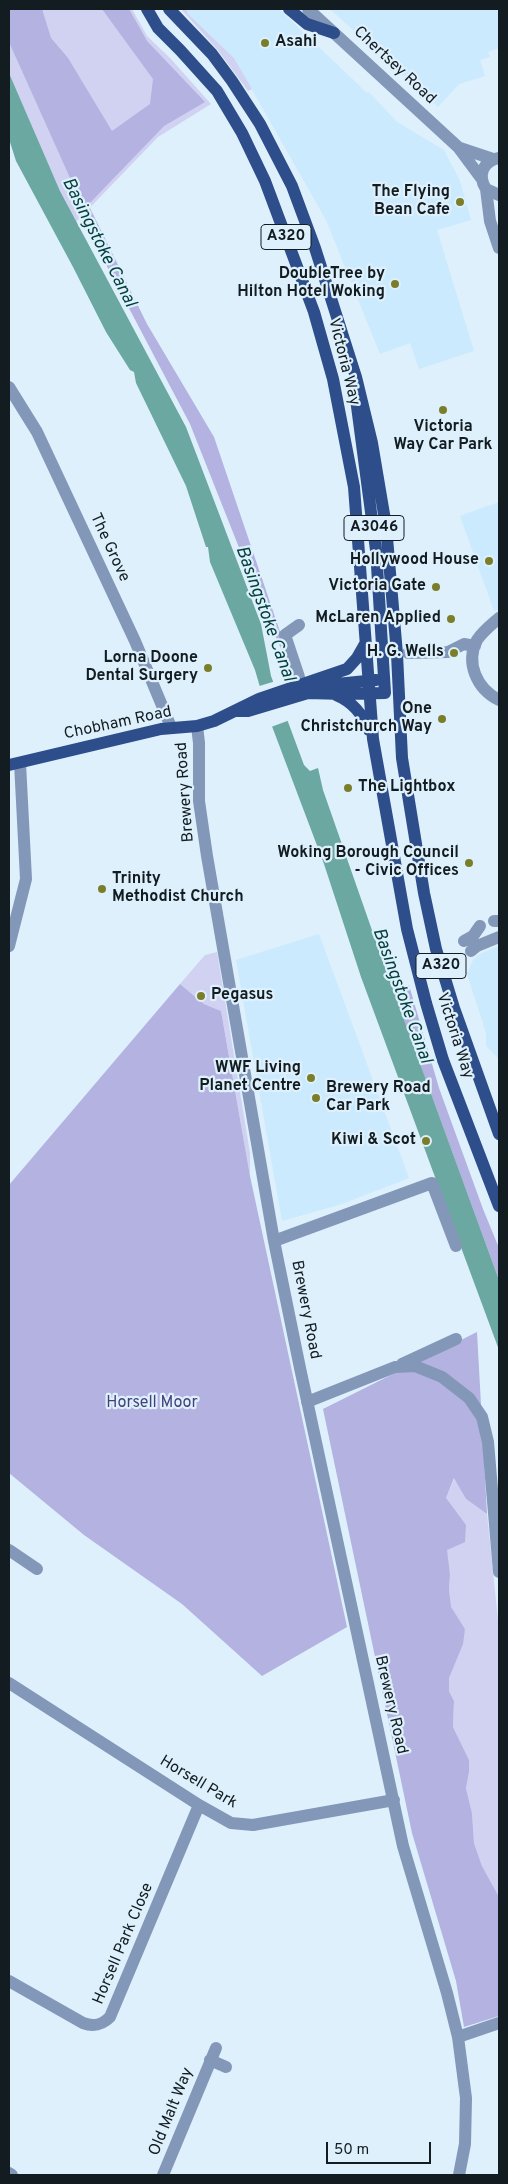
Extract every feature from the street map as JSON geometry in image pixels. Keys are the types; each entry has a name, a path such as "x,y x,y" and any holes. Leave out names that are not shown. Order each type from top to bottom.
{"main road":[{"name":"Victoria Way","path":"147,9 158,28 217,91 242,133 265,182 314,312 333,379 354,487 373,739 407,929 443,1060 499,1206"},
{"path":"289,9 307,24 334,32"},
{"name":"Victoria Way","path":"174,12 212,54 232,81 260,124 292,186 315,248 356,377 372,443 386,526 402,758 424,893 436,949 454,1008 499,1134"},
{"name":"Victoria Way","path":"356,377 356,411 376,550 384,680"},
{"name":"Chobham Road","path":"13,765 171,728 196,726 214,721 294,687 347,669 357,658 366,642"},
{"name":"Chobham Road","path":"294,687 368,680"},
{"path":"368,680 398,680"},
{"path":"369,694 385,693 384,680"},
{"name":"Chobham Road","path":"294,687 335,694 369,694"},
{"name":"A320","path":"335,694 345,699 362,714 373,739"}],"street":[{"name":"Chertsey Road","path":"308,9 458,147 484,184"},
{"name":"Chertsey Road","path":"458,147 496,158"},
{"path":"496,158 484,167 484,184 490,221 499,248"},
{"path":"484,184 499,195"},
{"name":"The Grove","path":"9,387 37,432 135,641 171,728"},
{"path":"499,618 483,631 475,646 473,661 478,680 486,690 499,700"},
{"path":"294,687 285,635 299,625"},
{"path":"408,653 448,652 464,644 475,646"},
{"name":"Brewery Road","path":"196,726 199,743 200,801 206,848 274,1241 403,1846 448,1993 458,2037 466,2098 465,2144 459,2175"},
{"path":"9,757 13,765 26,879 9,946"},
{"path":"473,940 499,937"},
{"name":"Brewery Road","path":"274,1241 432,1184 456,1246"},
{"path":"307,1402 395,1367 456,1339"},
{"path":"395,1367 415,1366 433,1372 456,1386 469,1398 479,1412 488,1442 499,1572"},
{"path":"10,1554 34,1561"},
{"name":"Horsell Park","path":"9,1683 226,1821 250,1826 394,1800"},
{"name":"Horsell Park Close","path":"9,1981 83,2023 91,2025 100,2024 110,2017 199,1805"},
{"path":"458,2037 499,2023"},
{"name":"Old Malt Way","path":"163,2175 213,2054 226,2066"}],"shaded area":[{"path":"9,9 132,9 147,36 171,59 211,104 158,137 76,222 60,191 9,73"},
{"path":"181,9 187,9 187,13 234,58 252,89 248,91 217,49"},
{"path":"187,9 279,9 367,93 369,92 397,122 444,150 460,181 471,220 437,230 474,351 419,369 410,343 380,354 326,220 234,58 187,13"},
{"path":"330,9 499,9 499,48 488,52 490,57 480,60 485,76 459,84 438,107"},
{"path":"9,73 60,191 186,427 261,624 271,676 304,765 310,771 318,768 323,790 388,976 499,1280 499,1350 361,977 324,864 270,721 255,670 210,562 208,547 206,547 186,486 136,383 134,372 130,370 106,332 16,161 9,139"},
{"name":"Hollywood House","path":"499,502 499,609 494,611 460,516"},
{"name":"Brewery Road Car Park","path":"319,934 409,1178 342,1204 282,1221 236,960"},
{"path":"499,946 499,1059 486,1046 486,1033 467,974 473,960 480,954"},
{"path":"217,952 250,1153 250,1176 221,1011 204,1004 180,984 205,955"},
{"path":"455,1477 466,1499 487,1514 499,1630 499,1897 482,1866 474,1843 472,1813 466,1788 469,1760 453,1727 454,1701 449,1691 449,1678 465,1629 450,1607 450,1575 447,1563 446,1498"}],"green space":[{"path":"9,9 42,9 51,38 68,58 112,131 150,104 153,79 102,9 129,9 147,41 205,102 164,126 84,209 9,42"},
{"path":"90,208 147,324 214,437 294,673 292,673 265,613 190,424 81,217"},
{"path":"388,977 401,989 409,985 439,1088 499,1248 499,1280"},
{"name":"Horsell Moor","path":"180,984 204,1004 221,1011 250,1176 347,1627 262,1676 182,1604 84,1535 9,1473 9,1185"},
{"path":"477,1332 487,1514 466,1499 454,1478 446,1498 466,1525 465,1542 447,1550 450,1575 449,1590 451,1607 465,1629 463,1644 449,1678 449,1691 454,1701 453,1727 469,1760 466,1788 472,1813 474,1843 482,1866 499,1897 499,2016 464,2027 456,1981 412,1833 323,1409"}],"pier":[{"path":"276,681 290,720 271,727 256,687"}],"place":[{"name":"Asahi","path":"265,43"},
{"name":"The Flying Bean Cafe","path":"460,202"},
{"name":"DoubleTree by Hilton Hotel Woking","path":"395,284"},
{"name":"Victoria Way Car Park","path":"443,410"},
{"name":"Hollywood House","path":"489,561"},
{"name":"Victoria Gate","path":"436,587"},
{"name":"McLaren Applied","path":"451,619"},
{"name":"H. G. Wells","path":"454,653"},
{"name":"Lorna Doone Dental Surgery","path":"208,668"},
{"name":"One Christchurch Way","path":"442,719"},
{"name":"The Lightbox","path":"348,788"},
{"name":"Woking Borough Council - Civic Offices","path":"469,863"},
{"name":"Trinity Methodist Church","path":"102,889"},
{"name":"Pegasus","path":"201,996"},
{"name":"WWF Living Planet Centre","path":"311,1078"},
{"name":"Brewery Road Car Park","path":"316,1098"},
{"name":"Kiwi & Scot","path":"426,1141"}],"water label":[{"name":"Basingstoke Canal","path":"98,243"},
{"name":"Basingstoke Canal","path":"264,614"},
{"name":"Basingstoke Canal","path":"401,996"}]}
